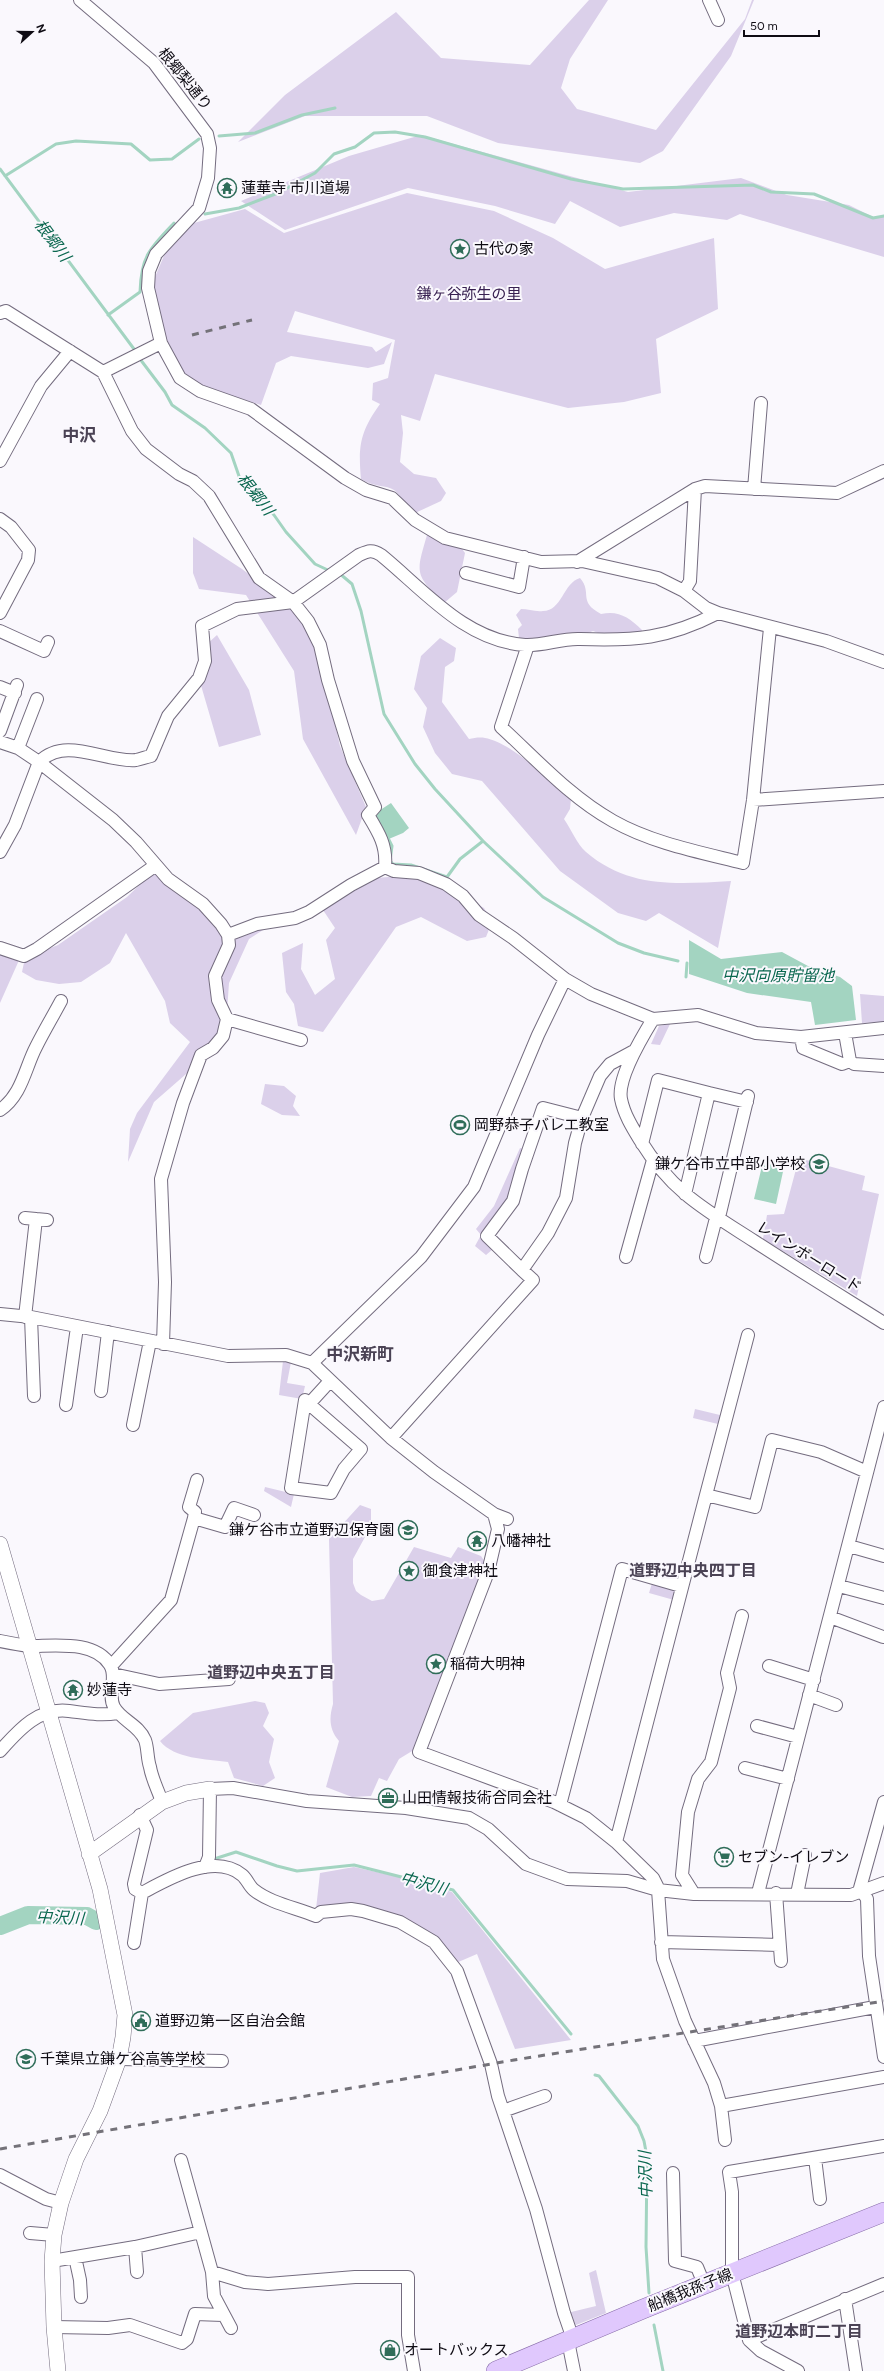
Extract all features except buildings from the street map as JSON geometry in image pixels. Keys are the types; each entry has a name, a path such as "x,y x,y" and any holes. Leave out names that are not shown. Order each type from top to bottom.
{"main road":[{"name":"船橋我孫子線","path":"496,2371 704,2284 884,2212"}],"street":[{"name":"根郷梨通り","path":"80,0 154,63 207,134 210,148 208,178 199,208 156,254 148,271 148,288 161,343"},
{"path":"709,0 718,20"},
{"path":"0,313 6,311 103,372 132,430 146,449 179,474 193,481 209,496 258,578 293,602 308,621 320,645 328,680 353,760 375,806 368,816 381,836 386,853 385,867"},
{"path":"103,372 161,343 180,378 200,391 251,409 345,478 366,490 392,498 415,520 445,538 541,562 577,562 658,578 684,591 706,608 718,613 770,628 826,641 884,662"},
{"path":"0,461 41,386 70,351"},
{"path":"754,489 761,404"},
{"path":"577,562 695,489 705,486 837,493 884,471"},
{"path":"684,591 690,581 695,489"},
{"path":"0,519 11,527 29,550 28,560 0,613"},
{"path":"0,852 15,825 39,762 57,751 74,750 135,760 151,756 168,716 199,678 205,662 202,626 237,609 293,602 359,555 374,550 454,617 503,641 528,645 576,638 625,640 649,638 681,629 718,613"},
{"path":"466,573 519,587 524,557"},
{"path":"528,645 501,727 566,788 612,821 640,833 699,852 743,863 753,800 770,628"},
{"path":"0,631 44,651 48,642"},
{"path":"0,688 16,689 0,731"},
{"path":"18,748 37,699"},
{"path":"0,742 18,748 39,762 113,820 136,842 168,879 203,904 222,924 228,935 229,945 215,976 218,1000 226,1019 223,1036 212,1048 201,1055 183,1103 161,1179 164,1282 163,1344"},
{"path":"753,800 884,791"},
{"path":"0,948 24,956 37,949 156,865"},
{"path":"228,935 257,924 295,918 309,912 351,885 385,867"},
{"path":"385,867 394,871 419,873 446,884 463,896 479,915 513,938 565,979 591,994 653,1018 698,1015 756,1033 801,1037 845,1033 866,1028 884,1028"},
{"path":"312,1364 421,1257 474,1187 538,1034 565,979"},
{"path":"0,1110 8,1104 23,1081 35,1048 61,1001"},
{"name":"レインボーロード","path":"653,1018 634,1051 623,1084 621,1098 627,1118 653,1160 685,1194 717,1218 816,1282 884,1323"},
{"path":"226,1019 301,1040"},
{"path":"845,1033 850,1061 854,1064 884,1066"},
{"path":"801,1037 803,1048 842,1064 850,1061"},
{"path":"522,1270 548,1233 566,1198 575,1143 582,1118 600,1076 610,1064 634,1051"},
{"path":"642,1144 658,1080 709,1093 747,1099 720,1213 717,1218 706,1257"},
{"path":"685,1194 709,1093"},
{"path":"391,1438 533,1280 487,1236 513,1201 522,1169 543,1108 582,1118"},
{"path":"624,1252 653,1160"},
{"path":"34,1396 28,1317 36,1219"},
{"path":"0,1314 28,1317 77,1326 234,1357 286,1355 312,1364 391,1438 434,1472 494,1514 507,1519"},
{"path":"66,1405 77,1326"},
{"path":"101,1391 108,1332"},
{"path":"616,1842 748,1335"},
{"path":"133,1425 150,1341"},
{"path":"309,1404 330,1381"},
{"path":"305,1400 309,1404 361,1449 344,1469 331,1493 291,1488 305,1400"},
{"path":"758,1893 770,1839 788,1779 839,1586 884,1407"},
{"path":"706,1495 755,1507 772,1440 821,1452 867,1472"},
{"path":"112,1670 171,1600 194,1518 195,1512 189,1508 197,1480"},
{"path":"194,1518 225,1527 235,1505 254,1515"},
{"path":"494,1514 498,1529 488,1572 419,1752 560,1805 586,1818 616,1842 653,1878 659,1890 663,1959 694,2041 714,2083 721,2106 725,2140"},
{"path":"0,1544 100,1889 122,1994 124,2029 119,2059 100,2111 76,2159 61,2203 54,2235 52,2261 54,2327 58,2371"},
{"path":"848,1546 884,1556"},
{"path":"560,1805 622,1569 682,1586"},
{"path":"839,1586 884,1598"},
{"path":"694,1894 682,1875 688,1812 698,1779 711,1762 730,1688 727,1673 742,1616"},
{"path":"830,1617 883,1637"},
{"path":"0,1641 30,1646 56,1645 85,1648 102,1656 112,1670 111,1699 118,1713 128,1720 145,1740 150,1767 162,1802"},
{"path":"769,1666 814,1680"},
{"path":"112,1670 159,1684 230,1679"},
{"path":"809,1695 836,1705"},
{"path":"0,1751 22,1727 34,1718 67,1711 96,1716 118,1713"},
{"path":"757,1726 798,1738"},
{"path":"745,1768 788,1779"},
{"path":"89,1854 140,1815 162,1802 186,1793 210,1789 233,1788 307,1801 406,1808 469,1818 488,1829 526,1864 566,1879 627,1881 659,1890 694,1894 776,1893 851,1895 884,1883"},
{"path":"204,1867 209,1856 210,1789"},
{"path":"884,1802 860,1888 867,1899 868,1956 876,2007 881,2019 884,2057"},
{"path":"140,1815 147,1830 134,1884 135,1890 142,1893"},
{"path":"797,1894 805,1855"},
{"path":"142,1893 178,1874 204,1867 228,1868 242,1875 253,1890 316,1916 321,1912 335,1910 363,1911 400,1922 434,1942 457,1970 491,2064 503,2112 536,2209 571,2340 574,2371"},
{"path":"134,1943 142,1893"},
{"path":"776,1893 781,1960"},
{"path":"662,1942 779,1945"},
{"path":"694,2041 876,2007"},
{"path":"119,2059 222,2061"},
{"path":"721,2106 884,2077"},
{"path":"503,2112 545,2096"},
{"path":"798,2371 761,2352 749,2340 732,2273 732,2192 729,2172 884,2146"},
{"path":"815,2158 820,2199"},
{"path":"181,2160 212,2272 214,2296 231,2328"},
{"path":"673,2173 675,2261 697,2267 704,2284"},
{"path":"0,2174 46,2199 61,2203"},
{"path":"52,2261 135,2247 201,2232"},
{"path":"30,2233 54,2235"},
{"path":"135,2247 137,2272"},
{"path":"75,2257 80,2280 81,2297"},
{"path":"212,2272 245,2282 268,2284 355,2277 408,2278 408,2335 414,2371"},
{"path":"749,2340 884,2284"},
{"path":"845,2299 856,2371"},
{"path":"54,2327 108,2328 130,2325 182,2343 187,2339 195,2314 223,2315"}],"green space":[{"path":"589,0 608,0 570,59 561,88 577,109 656,130 745,19 752,0 754,0 731,56 663,151 640,163 498,143 427,116 305,116 238,142 285,95 396,12 441,58 530,65"},
{"path":"421,135 628,192 741,178 787,195 849,205 875,218 884,216 884,257 740,214 727,220 674,213 620,227 570,201 555,224 495,206 408,188 285,230 241,201 349,156"},
{"name":"鎌ヶ谷弥生の里","path":"407,193 494,211 553,238 605,269 714,238 718,309 656,339 661,393 624,402 568,408 435,374 420,421 401,415 403,433 400,462 414,474 436,478 446,493 441,501 413,514 394,490 388,487 366,482 361,479 360,448 364,431 380,404 372,400 373,383 388,378 395,340 295,311 287,332 372,347 376,352 392,342 384,364 368,368 291,356 276,363 261,405 197,385 181,374 166,347 152,284 166,251 194,223 245,209 284,233"},
{"path":"427,535 460,546 465,553 457,592 444,603 427,585 420,572 421,558"},
{"path":"193,537 242,569 291,606 317,645 340,746 366,807 356,835 303,739 294,671 246,595 199,589 193,573"},
{"path":"580,578 584,583 589,605 601,614 613,613 628,618 642,630 641,636 606,636 593,631 567,638 536,640 519,638 518,629 522,625 516,615 521,609 540,611 549,610 559,602 570,585"},
{"path":"217,635 249,690 261,735 219,747 200,682 207,644"},
{"path":"440,638 456,648 454,661 445,667 442,702 469,739 485,738 507,747 531,764 571,799 570,809 564,819 577,841 586,852 602,864 619,873 655,882 692,883 731,881 718,948 659,913 646,921 618,913 560,871 482,781 452,774 435,753 423,727 427,708 414,689 421,656"},
{"path":"155,870 206,912 225,935 271,925 249,939 229,983 225,1040 154,1102 128,1162 130,1129 137,1113 190,1042 170,1023 165,1001 126,933 110,963 81,982 59,984 36,980 22,972 25,958 58,945 127,897"},
{"path":"413,875 445,886 484,908 492,922 486,937 467,941 421,917 396,927 323,1032 298,1026 294,1004 286,992 282,953 303,943 301,969 315,995 335,979 326,940 335,928 323,910 376,878"},
{"path":"0,952 20,958 0,1003"},
{"path":"860,994 884,996 884,1022 862,1023"},
{"path":"670,1024 660,1045 651,1044 659,1026"},
{"path":"265,1084 284,1086 296,1096 293,1106 300,1116 282,1115 261,1104"},
{"path":"520,1148 524,1149 512,1197 483,1237 493,1249 486,1255 475,1246 481,1235 476,1229 494,1206"},
{"path":"799,1158 865,1176 862,1190 879,1194 857,1296 763,1239 767,1215 784,1214"},
{"path":"283,1361 291,1362 287,1383 305,1386 302,1399 279,1395"},
{"path":"695,1409 720,1415 718,1424 693,1418"},
{"path":"265,1487 294,1494 291,1507 264,1491"},
{"path":"360,1505 371,1509 371,1526 353,1559 353,1583 356,1591 372,1601 384,1599 414,1547 451,1558 458,1547 481,1556 487,1565 417,1748 399,1759 387,1781 379,1778 371,1796 352,1797 326,1787 339,1741 333,1732 331,1723 333,1704 329,1539"},
{"path":"653,1580 677,1589 674,1600 649,1593"},
{"path":"255,1701 265,1703 269,1713 263,1726 274,1739 269,1762 275,1778 263,1786 234,1778 228,1762 182,1755 166,1747 160,1741 193,1713"},
{"path":"354,1867 413,1880 452,1892 571,2040 515,2049 477,1954 456,1963 401,1919 316,1909 320,1873"},
{"path":"596,2270 606,2313 576,2325 570,2320 567,2313 596,2306 589,2273"}],"water":[{"path":"391,803 409,828 403,833 384,841 371,816"},
{"name":"中沢向原貯留池","path":"689,940 721,959 782,952 808,966 840,977 852,986 856,1020 815,1025 811,1002 747,993 689,974"},
{"path":"763,1162 784,1167 776,1204 754,1199"}],"waterway":[{"path":"219,136 255,133 302,115 335,108"},
{"path":"205,214 239,208 278,193 315,173 334,154 355,147 374,133 395,132 425,137 571,179 623,189 753,185 771,192 814,194 873,218 884,216"},
{"path":"5,176 56,144 76,141 131,144 150,160 172,159 199,139"},
{"name":"根郷川","path":"0,169 134,349"},
{"path":"108,315 140,292 142,270 148,253 174,223"},
{"name":"根郷川","path":"140,359 165,392 172,405 205,428 231,453 240,479 274,515 286,532 315,564 330,571"},
{"path":"339,573 352,584 361,611 384,714 415,764 435,789 483,841 543,897 618,943 644,953 678,961"},
{"path":"387,836 392,846 390,861 393,864 411,865 447,877 460,859 483,841"},
{"path":"686,977 687,963"},
{"name":"中沢川","path":"214,1859 236,1852 297,1871 354,1865 453,1890 571,2034"},
{"name":"中沢川","path":"0,1926 28,1915 87,1916 96,1921"},
{"name":"中沢川","path":"595,2075 599,2076 638,2126 644,2141 647,2157 646,2247 649,2293"},
{"path":"654,2325 663,2371"}],"railway":[{"path":"192,335 252,320"},
{"path":"0,2149 514,2060 884,2001"}],"place":[{"name":"蓮華寺 市川道場","path":"227,188"},
{"name":"古代の家","path":"460,249"},
{"name":"岡野恭子バレエ教室","path":"460,1125"},
{"name":"鎌ケ谷市立中部小学校","path":"819,1164"},
{"name":"鎌ケ谷市立道野辺保育園","path":"408,1530"},
{"name":"八幡神社","path":"477,1541"},
{"name":"御食津神社","path":"409,1571"},
{"name":"稲荷大明神","path":"436,1664"},
{"name":"妙蓮寺","path":"73,1690"},
{"name":"山田情報技術合同会社","path":"388,1798"},
{"name":"セブン-イレブン","path":"724,1857"},
{"name":"道野辺第一区自治会館","path":"141,2021"},
{"name":"千葉県立鎌ケ谷高等学校","path":"26,2059"},
{"name":"オートバックス","path":"390,2350"}],"district":[{"name":"中沢","path":"79,435"},
{"name":"中沢新町","path":"360,1354"},
{"name":"道野辺中央四丁目","path":"693,1570"},
{"name":"道野辺中央五丁目","path":"271,1672"},
{"name":"道野辺本町二丁目","path":"799,2331"}]}
